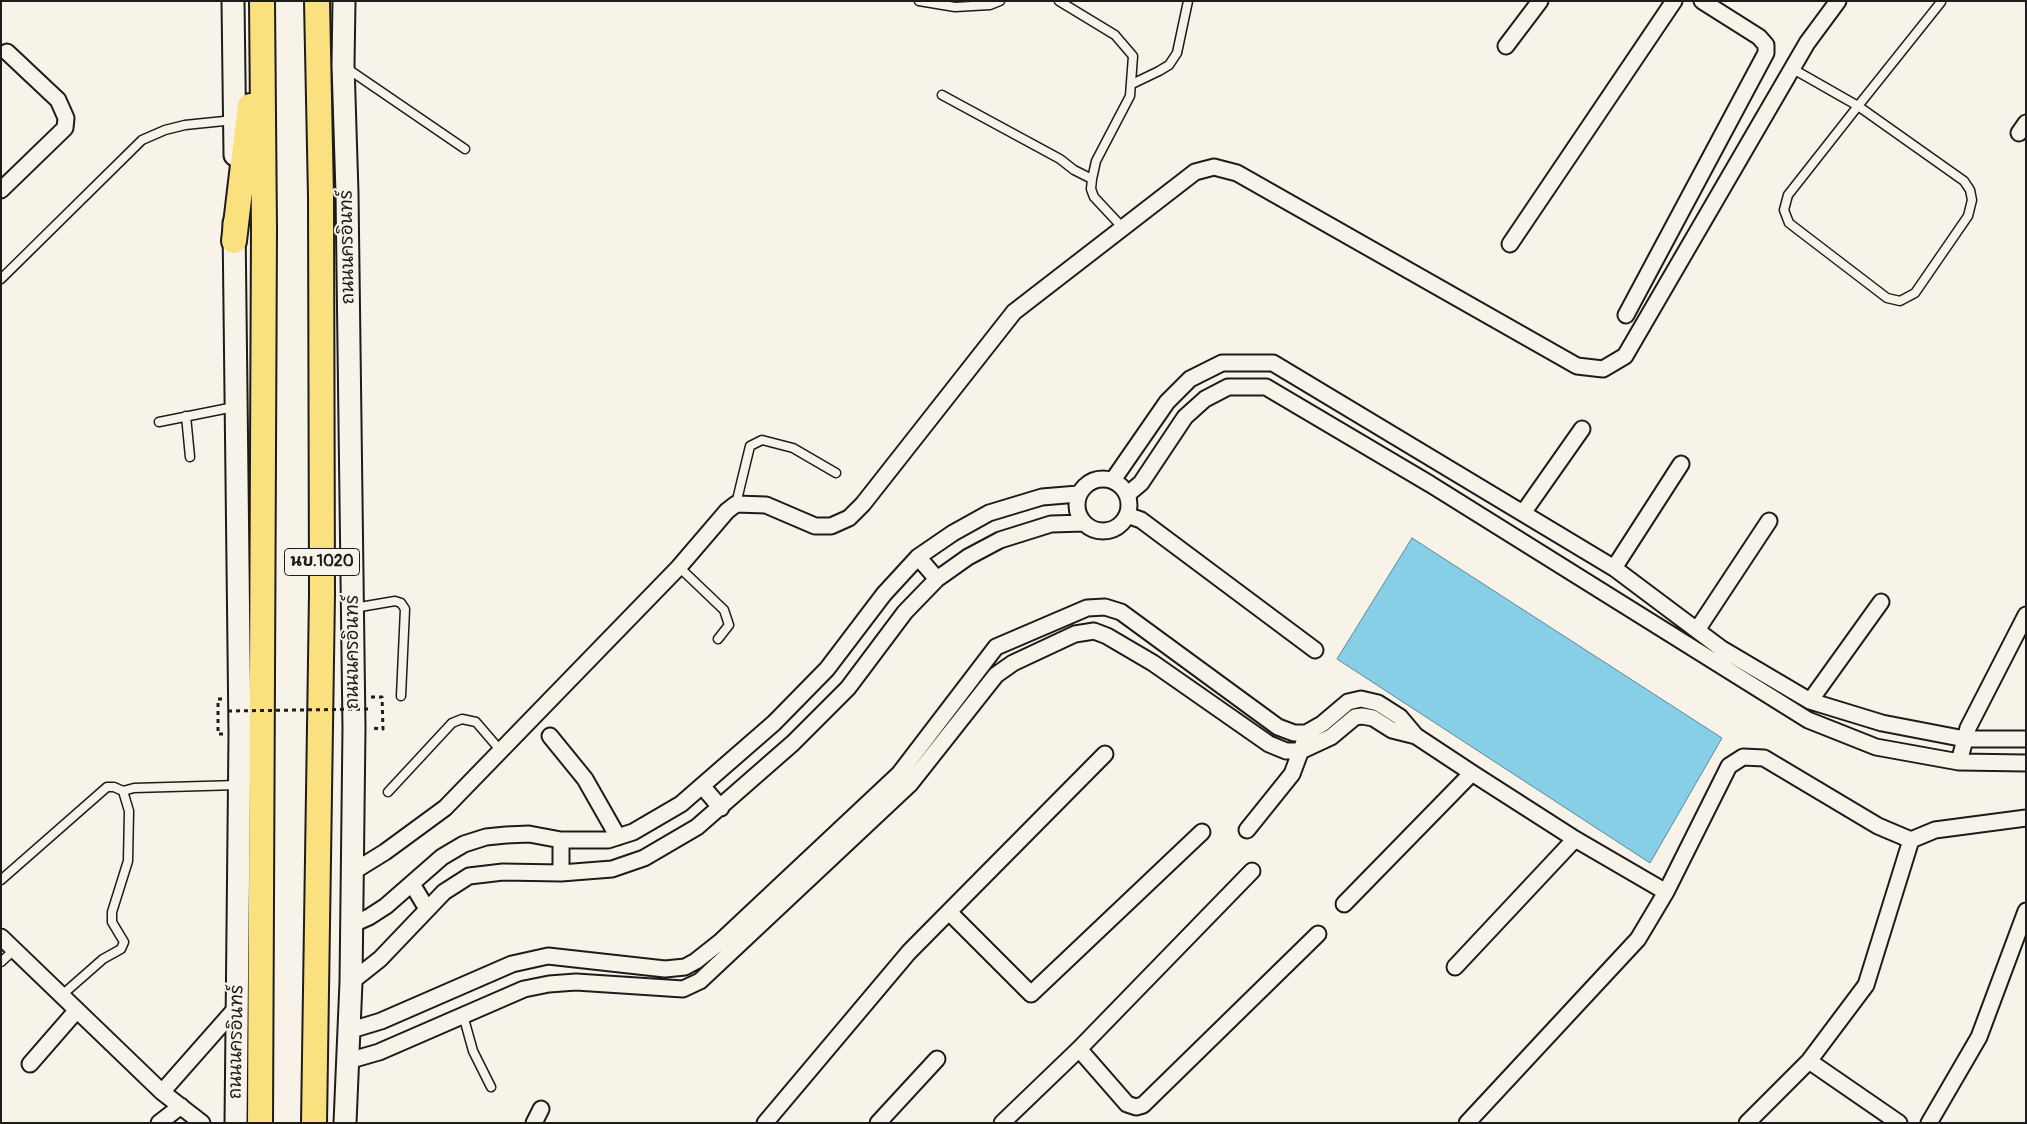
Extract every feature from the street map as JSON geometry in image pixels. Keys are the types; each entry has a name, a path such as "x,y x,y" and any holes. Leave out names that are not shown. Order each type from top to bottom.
{"main road":[{"name":"ถนนนครอินทร์","path":"233,1 236,119 234,241 240,785 236,1123"},
{"name":"ถนนนครอินทร์","path":"314,1123 322,594 321,197 317,1"},
{"name":"ถนนนครอินทร์","path":"344,1 343,66 347,193 354,728 346,1123"},
{"name":"ถนนนครอินทร์","path":"260,1123 264,229 262,6"},
{"path":"234,241 262,6"}],"street":[{"path":"1506,46 1540,1"},
{"path":"1510,244 1674,1"},
{"path":"1626,315 1766,53 1766,45 1759,37 1702,1"},
{"path":"351,873 385,852 445,808 679,567 727,511 736,504 766,505 815,526 831,526 849,518 863,504 1014,312 1195,172 1214,167 1237,173 1577,366 1603,369 1625,356 1807,43 1838,1"},
{"path":"3,185 65,128 66,118 58,100 7,52"},
{"path":"1113,480 1167,402 1190,379 1222,363 1273,363 1614,568 1722,650 1810,701 1882,724 1965,739 2026,739"},
{"path":"1128,494 1141,483 1185,417 1204,399 1228,387 1266,387 1430,484 1808,720 1876,747 1959,762 2026,763"},
{"path":"1523,513 1582,429"},
{"path":"1430,484 1442,463"},
{"path":"1614,568 1681,464"},
{"path":"1103,478 1113,480 1122,486 1128,494 1130,505 1127,515 1122,524 1113,530 1102,531 1092,529 1084,523 1078,514 1076,504 1078,494 1084,485 1093,480 1103,478"},
{"path":"350,925 369,917 412,884 442,857 464,844 486,837 529,834 561,840 608,840 632,832 681,804 774,723 827,669 884,594 918,558 953,532 989,513 1042,497 1078,494"},
{"path":"1127,515 1141,520 1315,650"},
{"path":"1697,630 1769,521"},
{"path":"350,982 380,958 444,892 469,876 503,872 561,872 612,868 644,858 697,827 721,808 793,743 848,688 905,612 937,579 968,556 1000,540 1051,524 1084,523"},
{"path":"918,558 937,579"},
{"path":"1810,701 1881,602"},
{"path":"348,1031 381,1021 512,964 548,956 665,969 685,967 720,942 899,774 935,730 996,647 1088,608 1105,607 1121,612 1278,727 1294,733 1306,733 1322,724 1348,702 1361,699 1378,703 1400,716 1416,736 1472,773 1575,839 1666,892"},
{"path":"1959,762 1968,728 2026,615"},
{"path":"348,1061 379,1052 524,989 549,984 576,982 682,990 700,981 910,784 947,740 996,675 1013,663 1075,634 1094,631 1153,663 1269,744 1286,751 1301,751 1331,737 1355,717 1362,716 1372,718 1392,730 1416,736"},
{"path":"1153,663 1168,646"},
{"path":"935,730 947,740"},
{"path":"1247,830 1292,774 1306,733"},
{"path":"550,736 585,779 618,837"},
{"path":"765,1123 909,952 1105,754"},
{"path":"1467,1123 1638,939 1666,892 1728,766 1743,756 1764,758 1878,826 1911,840 1935,830 2026,818"},
{"path":"1344,904 1472,773"},
{"path":"703,786 721,808"},
{"path":"949,912 1031,994 1202,832"},
{"path":"1454,967 1575,839"},
{"path":"561,840 561,872"},
{"path":"1747,1123 1809,1061 1866,985 1911,840"},
{"path":"1002,1123 1079,1049 1252,871"},
{"path":"412,884 427,909"},
{"path":"1929,1123 1979,1037 2026,911"},
{"path":"1079,1049 1127,1104 1136,1107 1142,1105 1318,934"},
{"path":"1,937 162,1092 202,1123"},
{"path":"720,942 731,953"},
{"path":"490,973 501,999"},
{"path":"162,1092 237,1007"},
{"path":"30,1064 77,1010"},
{"path":"878,1123 937,1059"},
{"path":"1809,1061 1900,1123"},
{"path":"159,1123 181,1106"}],"lane":[{"path":"919,1 955,7 990,5 1000,1"},
{"path":"1059,1 1123,42 1133,56 1130,96 1096,161 1091,189 1094,197 1123,228"},
{"path":"1132,84 1168,65 1177,53 1188,1"},
{"path":"1793,69 1858,106 1964,182 1970,190 1972,200 1968,216 1915,293 1900,302 1887,298 1789,222 1784,210 1788,195 1858,106 1941,2"},
{"path":"343,66 466,149"},
{"path":"942,95 1060,159 1074,170 1092,179"},
{"path":"1,279 142,140 165,130 185,125 236,119"},
{"path":"160,422 235,407"},
{"path":"186,416 190,456"},
{"path":"736,504 750,446 762,440 793,448 836,473"},
{"path":"679,567 724,610 729,625 718,639"},
{"path":"352,609 395,601 401,603 406,609 402,696"},
{"path":"388,792 452,723 462,719 476,722 501,751"},
{"path":"1,880 107,787 114,787 123,791 134,788 240,785"},
{"path":"62,995 103,959 122,949 124,942 112,922 112,912 128,861 129,811 123,791"},
{"path":"1,962 14,950"},
{"path":"462,1015 473,1051 491,1086"}],"path":[{"path":"228,711 370,709 370,697 382,697 383,728"}],"water":[{"path":"1412,538 1722,738 1650,863 1337,659"}]}
